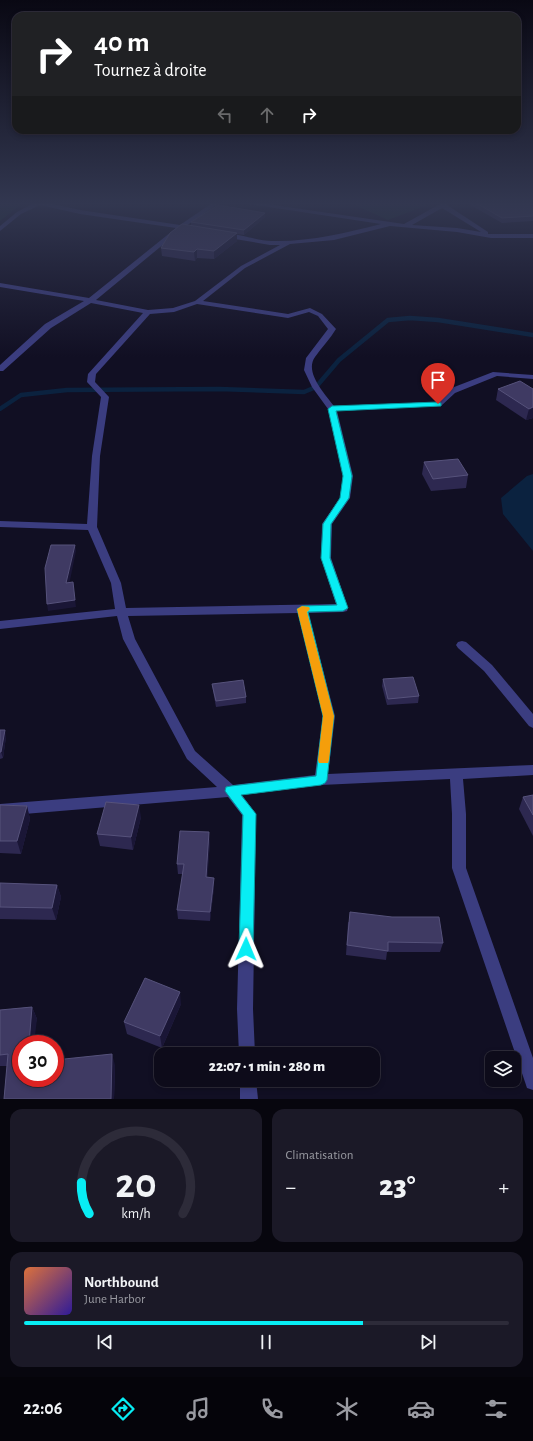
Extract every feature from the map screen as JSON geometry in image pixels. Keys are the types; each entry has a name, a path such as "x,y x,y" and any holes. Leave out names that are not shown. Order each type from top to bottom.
{"street":[{"path":"0,369 48,326 91,300 148,254"},
{"path":"0,285 91,300 148,312 174,310 197,302 243,267 267,254"},
{"path":"0,625 121,612 343,608 326,558 327,524 344,498 348,476 332,409 316,386 308,370 310,358 326,339 332,329 320,315 310,310 288,316 197,302"},
{"path":"148,312 92,374 91,382 105,397 96,456 92,527 116,583 121,612 129,639 191,755 231,791 249,814 245,1009 247,1047"},
{"path":"332,409 438,404 452,390 496,374 533,377"},
{"path":"0,524 92,527"},
{"path":"302,609 329,716 321,780"},
{"path":"462,645 488,668 533,722"},
{"path":"0,810 231,791 321,780 533,770"},
{"path":"456,773 460,814 459,868 533,1082"},
{"path":"248,1087 249,1099"}],"water":[{"path":"533,474 533,551 503,514 501,498 527,476"}],"building":[{"path":"520,381 533,389 533,407 529,409 498,389"},
{"path":"458,459 468,475 433,479 424,462"},
{"path":"51,545 75,545 66,583 73,582 75,600 47,604 45,568"},
{"path":"413,677 419,696 388,699 383,679"},
{"path":"243,680 246,697 216,701 212,684"},
{"path":"0,730 5,730 1,752 0,752"},
{"path":"533,795 533,815 523,797"},
{"path":"106,802 139,805 131,837 97,834"},
{"path":"0,805 27,806 17,841 0,841"},
{"path":"180,831 209,832 206,877 214,878 210,912 177,910 184,864 177,864"},
{"path":"0,883 57,885 52,908 0,907"},
{"path":"350,912 392,917 439,917 443,943 388,942 388,951 347,945"},
{"path":"145,978 180,992 160,1036 124,1022"},
{"path":"32,1007 30,1035 12,1035 12,1087 64,1087 64,1059 112,1054 111,1099 4,1099 8,1054 0,1055 0,1010"}],"waterway":[{"path":"0,409 21,395 67,390 219,389 304,392 316,387 339,360 388,320 410,318 438,320 533,335"}],"slow traffic":[{"path":"305,609 302,609 329,716 324,760"}],"route":[{"path":"246,949 249,814 231,791 321,780 329,716 302,609 343,608 326,558 327,524 344,498 348,476 332,409 438,404"}]}
